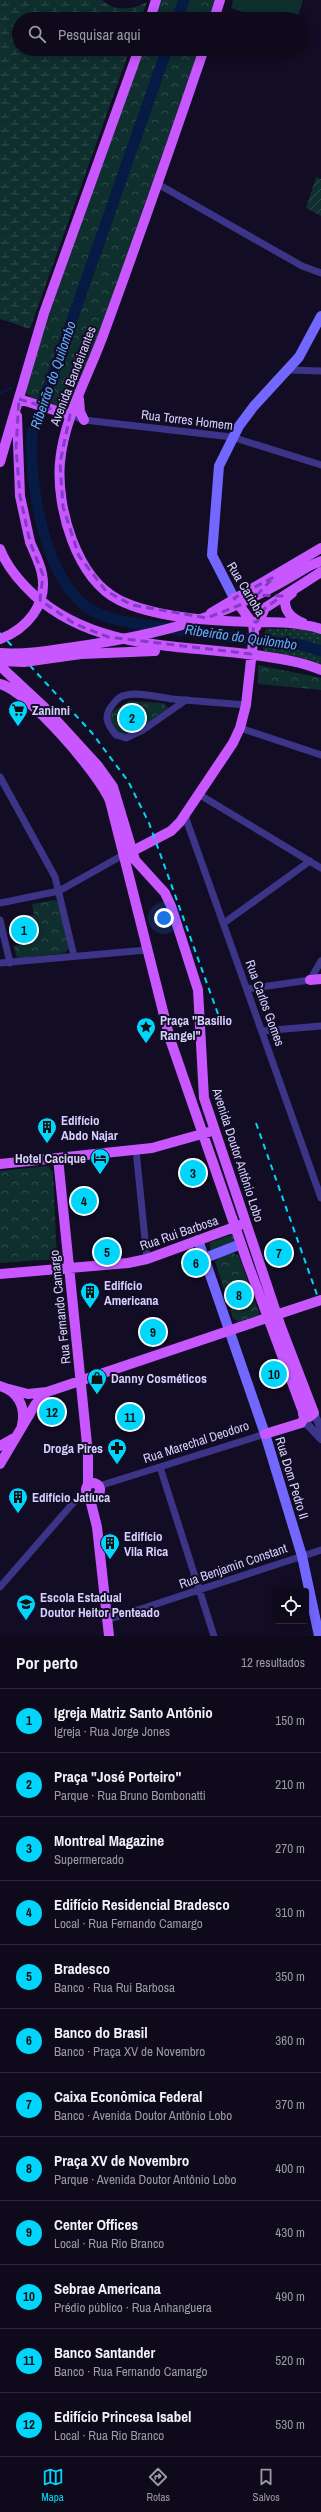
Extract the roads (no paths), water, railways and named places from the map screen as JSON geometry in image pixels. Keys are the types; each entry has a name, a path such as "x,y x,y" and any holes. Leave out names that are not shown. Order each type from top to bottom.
{"main road":[{"path":"152,12 156,0"},
{"path":"216,12 220,0"},
{"path":"0,462 44,312 136,56"},
{"name":"Avenida Bandeirantes","path":"201,56 106,328 70,415 60,463 60,488 72,541 87,570 106,591 118,600 153,611 193,617 319,628"},
{"name":"Rua Carioba","path":"254,622 234,598 215,563 212,546 217,474 232,436 254,406 289,370 307,344 321,316"},
{"path":"79,396 80,412 84,420"},
{"path":"18,402 36,404 70,415"},
{"path":"0,639 25,625 35,612 41,597 42,575 30,542 23,515 18,480 18,402"},
{"path":"282,596 272,597 264,593 265,586 289,565 321,548"},
{"path":"0,549 9,567 29,590 44,604 76,624 108,636 251,652 293,661 321,670"},
{"path":"0,653 50,651 134,638 181,627 248,602 320,560"},
{"path":"319,628 297,621 289,614 286,608 285,599 321,572"},
{"path":"193,617 210,613 234,598 274,577"},
{"name":"Rua Carioba","path":"127,853 171,831 186,816 200,795 240,728 246,705 254,622 264,608 301,586"},
{"path":"0,661 24,662 81,654 205,648"},
{"name":"Avenida Doutor Antônio Lobo","path":"0,666 44,707 102,772 113,787 147,950 170,1039 266,1312 277,1329"},
{"name":"Avenida Doutor Antônio Lobo","path":"0,684 12,688 28,701 100,781 110,801 127,853 165,893 192,968 201,1018 200,1053 204,1098 252,1240 277,1329"},
{"path":"310,980 321,979"},
{"path":"0,1164 136,1150 169,1145 214,1130"},
{"name":"Rua Fernando Camargo","path":"58,1158 88,1454 109,1636"},
{"name":"Rua Rui Barbosa","path":"0,1274 108,1265 147,1259 246,1223"},
{"name":"Rua Dom Pedro II","path":"198,1240 235,1328 302,1556 319,1636"},
{"path":"205,1258 252,1240"},
{"path":"4,1388 28,1394 46,1392 321,1300"},
{"path":"277,1329 314,1413"},
{"path":"277,1329 302,1419"},
{"path":"0,1446 10,1442 19,1432 23,1412 19,1399 4,1388"},
{"path":"0,1464 35,1405 46,1392"},
{"name":"Rua Marechal Deodoro","path":"265,1434 308,1417 314,1413"}],"street":[{"path":"156,183 302,266 321,273"},
{"path":"289,370 321,371"},
{"name":"Rua Torres Homem","path":"70,415 84,420 232,436 321,465"},
{"path":"186,700 143,730 126,738 116,734 106,716 106,711 120,697 127,695 246,705"},
{"path":"240,728 321,755"},
{"path":"0,777 55,877 74,956"},
{"path":"200,795 321,868"},
{"name":"Rua Carlos Gomes","path":"186,816 321,1198"},
{"name":"Rua Carioba","path":"0,903 59,891 127,853"},
{"path":"224,922 310,861"},
{"path":"0,920 10,962"},
{"path":"0,964 147,950"},
{"path":"248,990 310,980 321,961"},
{"path":"262,1030 321,1026"},
{"path":"136,1150 147,1259"},
{"path":"314,1413 321,1429"},
{"path":"302,1419 321,1439"},
{"name":"Rua Marechal Deodoro","path":"0,1587 74,1502 93,1490 265,1434"},
{"path":"160,1467 201,1591 214,1636"},
{"name":"Rua Benjamin Constant","path":"108,1620 201,1591 321,1550"}],"waterway":[{"name":"Ribeirão do Quilombo","path":"180,12 184,0"},
{"name":"Ribeirão do Quilombo","path":"165,56 32,434 33,478 43,529 51,554 61,576 74,595 90,609 107,617 137,624 301,645 321,651"},
{"path":"0,393 11,388"}],"railway":[{"path":"0,633 92,733 128,781 149,823 218,1014"},
{"path":"256,1123 321,1306"}],"place":[{"name":"Praça \"José Porteiro\"","path":"132,718"},
{"name":"Zaninni","path":"18,727"},
{"name":"Igreja Matriz Santo Antônio","path":"24,930"},
{"name":"Praça \"Basílio Rangel\"","path":"146,1044"},
{"name":"Edifício Abdo Najar","path":"47,1144"},
{"name":"Montreal Magazine","path":"193,1173"},
{"name":"Hotel Cacique","path":"100,1175"},
{"name":"Edifício Residencial Bradesco","path":"84,1201"},
{"name":"Bradesco","path":"107,1252"},
{"name":"Caixa Econômica Federal","path":"279,1253"},
{"name":"Banco do Brasil","path":"196,1263"},
{"name":"Praça XV de Novembro","path":"239,1295"},
{"name":"Edifício Americana","path":"90,1309"},
{"name":"Center Offices","path":"153,1332"},
{"name":"Sebrae Americana","path":"274,1374"},
{"name":"Danny Cosméticos","path":"97,1395"},
{"name":"Edifício Princesa Isabel","path":"52,1412"},
{"name":"Banco Santander","path":"130,1417"},
{"name":"Droga Pires","path":"117,1465"},
{"name":"Edifício Jatíuca","path":"18,1514"},
{"name":"Edifício Vila Rica","path":"110,1560"},
{"name":"Escola Estadual Doutor Heitor Penteado","path":"26,1621"}]}
